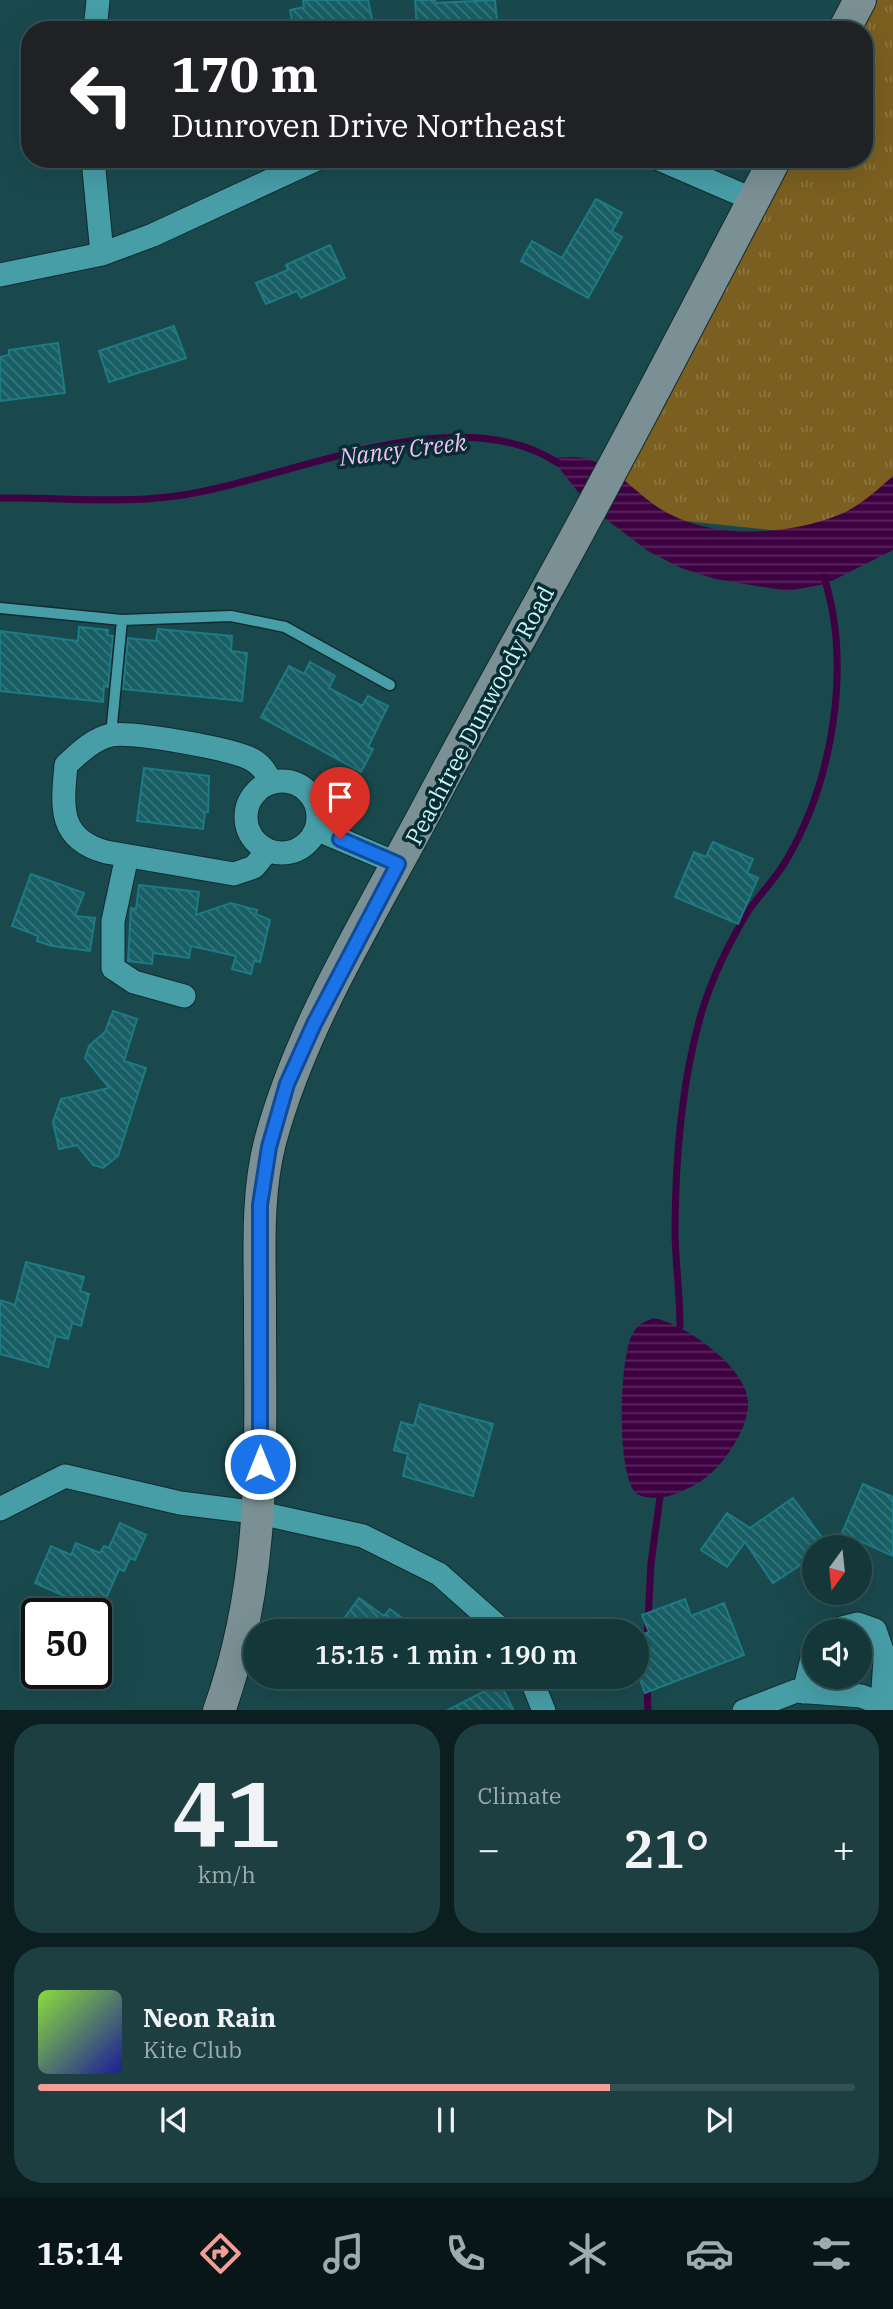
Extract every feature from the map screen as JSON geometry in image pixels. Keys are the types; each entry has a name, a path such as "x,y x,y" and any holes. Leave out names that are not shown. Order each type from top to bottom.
{"main road":[{"path":"849,21 860,0"},
{"name":"Peachtree Dunwoody Road","path":"219,1710 237,1662 250,1602 260,1513 260,1205 269,1147 287,1084 314,1024 398,864 610,474 770,168"}],"street":[{"path":"96,21 98,0"},
{"path":"94,168 102,254"},
{"path":"0,275 102,254 153,235 298,168"},
{"path":"680,168 754,200"},
{"path":"268,849 254,867 234,874 86,847 73,833 65,818 63,803 66,765 95,741 111,735 131,735 225,750 250,758 265,768 271,783"},
{"path":"288,781 301,786 313,797 318,811 316,829 307,842 297,849 278,852 268,849 253,837 246,811 253,795 271,783 288,781"},
{"path":"316,829 398,864"},
{"path":"127,856 113,921 113,968 134,982 184,996"},
{"path":"0,1509 65,1476 180,1503 260,1513 363,1536 439,1574 490,1619"},
{"path":"744,1710 796,1691 861,1696 888,1706 885,1659 875,1630 872,1629"},
{"path":"535,1689 544,1710"}],"lane":[{"path":"0,608 122,620 231,616 285,627 390,685"},
{"path":"111,735 122,620"}],"green space":[{"path":"856,0 893,0 893,543 591,511 769,168 873,168 873,21 846,21"}],"shaded area":[{"path":"576,457 593,461 613,472 659,508 679,518 700,526 746,532 793,528 844,513 893,476 893,550 826,584 787,591 715,579 681,568 648,551 590,507 551,458"},
{"path":"654,1318 682,1329 712,1349 737,1375 745,1389 748,1402 742,1430 717,1468 692,1487 657,1498 640,1496 630,1482 625,1464 622,1415 628,1346 637,1327"}],"building":[{"path":"303,0 368,0 372,21 292,21 290,10 304,7"},
{"path":"415,0 435,0 436,3 495,0 497,21 416,21"},
{"path":"596,199 622,213 612,231 622,237 588,298 521,261 532,241 562,258"},
{"path":"330,245 345,278 301,298 297,291 266,304 256,283 288,270 286,265"},
{"path":"174,326 186,358 109,382 99,351"},
{"path":"58,343 65,393 0,401 0,357 9,355 9,350"},
{"path":"79,627 108,630 107,635 113,636 108,687 104,686 103,702 0,691 0,631 78,641"},
{"path":"158,629 232,636 231,651 247,653 242,701 123,689 128,638 156,641"},
{"path":"310,662 335,676 329,688 362,706 368,696 388,706 368,747 373,749 361,772 261,717 289,666 304,674"},
{"path":"144,768 209,776 208,812 205,812 203,829 137,821"},
{"path":"713,842 753,859 747,873 758,878 738,924 675,897 694,852 706,857"},
{"path":"31,874 84,893 75,916 95,918 90,951 52,946 37,941 38,936 12,926"},
{"path":"139,885 199,892 196,915 231,903 257,910 256,914 270,920 260,962 254,961 251,974 232,969 236,956 191,946 189,958 153,953 152,964 128,961 131,908 136,909"},
{"path":"113,1011 137,1019 124,1061 146,1068 118,1156 103,1168 93,1165 77,1145 59,1149 53,1122 61,1099 109,1088 85,1058 89,1046 105,1032"},
{"path":"26,1262 84,1277 80,1291 89,1294 81,1326 72,1323 68,1339 56,1336 48,1367 0,1354 0,1300 15,1305"},
{"path":"420,1404 493,1424 473,1496 403,1476 408,1454 394,1450 401,1422 414,1426"},
{"path":"863,1484 893,1497 893,1556 872,1547 872,1535 842,1533"},
{"path":"793,1498 820,1535 802,1535 802,1564 773,1583 745,1542 727,1567 701,1550 727,1513 750,1528"},
{"path":"120,1523 146,1535 135,1560 130,1558 124,1571 119,1569 106,1598 69,1598 35,1583 51,1546 71,1555 76,1543 100,1553 104,1546 109,1548"},
{"path":"359,1598 384,1616 390,1609 404,1619 344,1619"},
{"path":"685,1599 691,1616 724,1603 744,1655 645,1693 643,1689 649,1689 649,1619 644,1619 642,1615"},
{"path":"488,1689 503,1689 514,1710 448,1710"}],"waterway":[{"name":"Nancy Creek","path":"0,498 110,500 176,496 370,448 421,440 470,437 517,444 558,463"},
{"path":"680,1326 675,1236 676,1179 689,1066 702,1011 717,971 749,910 779,872 803,828 826,758 837,684 832,611 824,577"},
{"path":"648,1619 651,1563 660,1497"},
{"path":"647,1689 648,1710"}],"route":[{"path":"260,1464 260,1205 269,1147 287,1084 314,1024 398,864 340,839"}]}
